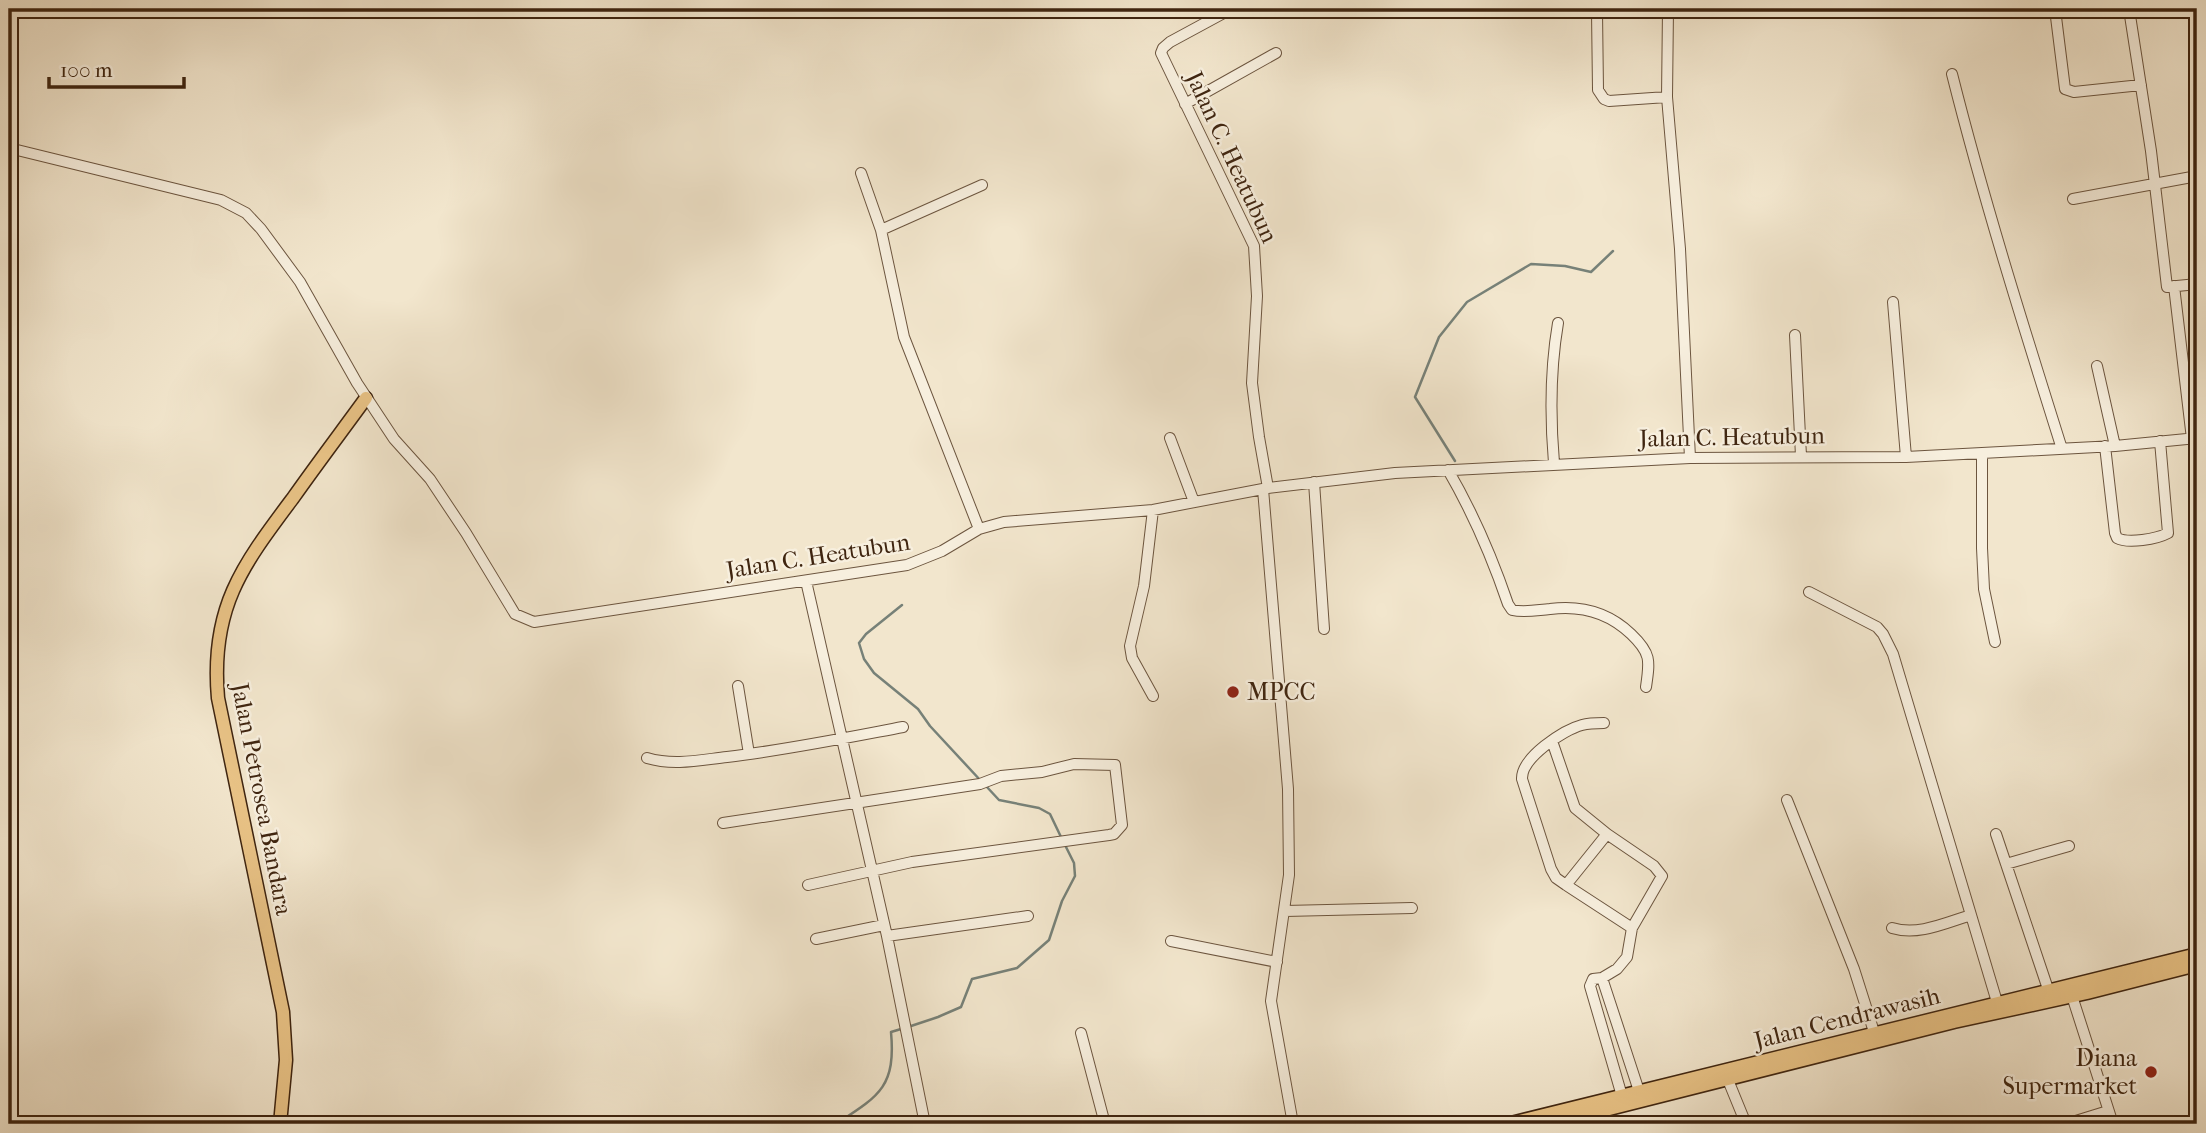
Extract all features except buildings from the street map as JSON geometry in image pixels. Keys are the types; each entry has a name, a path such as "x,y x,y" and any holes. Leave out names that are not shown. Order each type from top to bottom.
{"main road":[{"name":"Jalan Petrosea Bandara","path":"280,1124 286,1081 285,1026 218,698 218,638 228,599 247,560 366,398"},
{"name":"Jalan Cendrawasih","path":"1507,1124 2197,954"},
{"name":"Jalan Cendrawasih","path":"1550,1124 1595,1119 1728,1080 1954,1022 2197,965"}],"street":[{"name":"Jalan C. Heatubun","path":"1231,9 1170,42 1161,53 1251,238 1255,253 1257,296 1252,383 1265,489"},
{"path":"1668,9 1667,97 1679,237 1690,458"},
{"path":"2055,9 2066,89 2074,92 2141,85"},
{"path":"2129,9 2167,287 2197,284"},
{"path":"1597,12 1600,95 1609,100 1667,97"},
{"path":"1185,104 1276,53"},
{"path":"1952,74 2031,352 2062,449"},
{"name":"Jalan C. Heatubun","path":"9,148 221,200 246,213 300,282 366,398 394,439 430,479 515,614 534,622 906,565 942,551 979,529 1004,522 1153,510 1314,482 1554,463 1801,456 1906,457 2194,439"},
{"path":"860,173 881,230 904,337 979,529"},
{"path":"2073,199 2155,186 2197,176"},
{"path":"881,230 982,186"},
{"path":"2174,286 2194,439"},
{"path":"1893,302 1906,457"},
{"path":"1554,463 1551,426 1552,372 1558,323"},
{"path":"1795,335 1801,456"},
{"path":"2097,366 2110,446 2115,533 2119,540 2162,536 2168,533 2160,441"},
{"path":"1170,438 1194,502"},
{"path":"1983,454 1984,589 1995,642"},
{"path":"1448,470 1471,510 1512,610 1594,610 1608,616 1645,647 1649,665 1646,687"},
{"path":"1314,482 1324,629"},
{"path":"1265,489 1288,789 1289,875 1270,1001 1293,1124"},
{"path":"1153,510 1144,586 1130,646 1136,666 1153,696"},
{"path":"806,581 887,936 925,1124"},
{"path":"1809,593 1877,627 1893,654 1997,1002"},
{"path":"738,686 749,754"},
{"path":"1604,723 1579,726 1552,741 1525,766 1522,779 1553,873 1566,885 1632,928"},
{"path":"9,726 12,751 9,752"},
{"path":"647,758 672,763 749,754 903,727"},
{"path":"1552,741 1575,808 1662,873 1657,888 1632,928 1627,957 1617,969 1602,978 1593,979 1590,986 1622,1096"},
{"path":"723,823 980,784 1001,776 1042,772 1080,764 1115,765 1122,825 1114,834 872,869 808,885"},
{"path":"1787,800 1854,970 1874,1032"},
{"path":"1566,885 1607,834"},
{"path":"1996,834 2048,989"},
{"path":"2006,864 2068,846"},
{"path":"1285,911 1412,908"},
{"path":"1892,928 1906,933 1971,915"},
{"path":"887,936 1028,916"},
{"path":"816,939 884,925"},
{"path":"1171,942 1277,962"},
{"path":"1602,978 1639,1091"},
{"path":"2072,996 2113,1124"},
{"path":"1081,1032 1105,1124"},
{"path":"1728,1080 1746,1124"},
{"path":"2066,1124 2108,1111"}],"waterway":[{"path":"1455,461 1415,397 1439,337 1467,302 1531,264 1565,266 1591,272 1613,251"},
{"path":"902,605 866,634 859,643 864,659 874,673 918,709 930,726 981,781"},
{"path":"986,786 999,800 1039,808 1050,814 1061,837"},
{"path":"908,1027 961,1007 972,979 1017,968 1049,940 1062,901 1075,876 1074,863 1064,843"},
{"path":"836,1124 863,1106 882,1088 891,1066 891,1032 901,1029"}],"place":[{"name":"MPCC","path":"1233,692"},
{"name":"Diana Supermarket","path":"2151,1072"}]}
